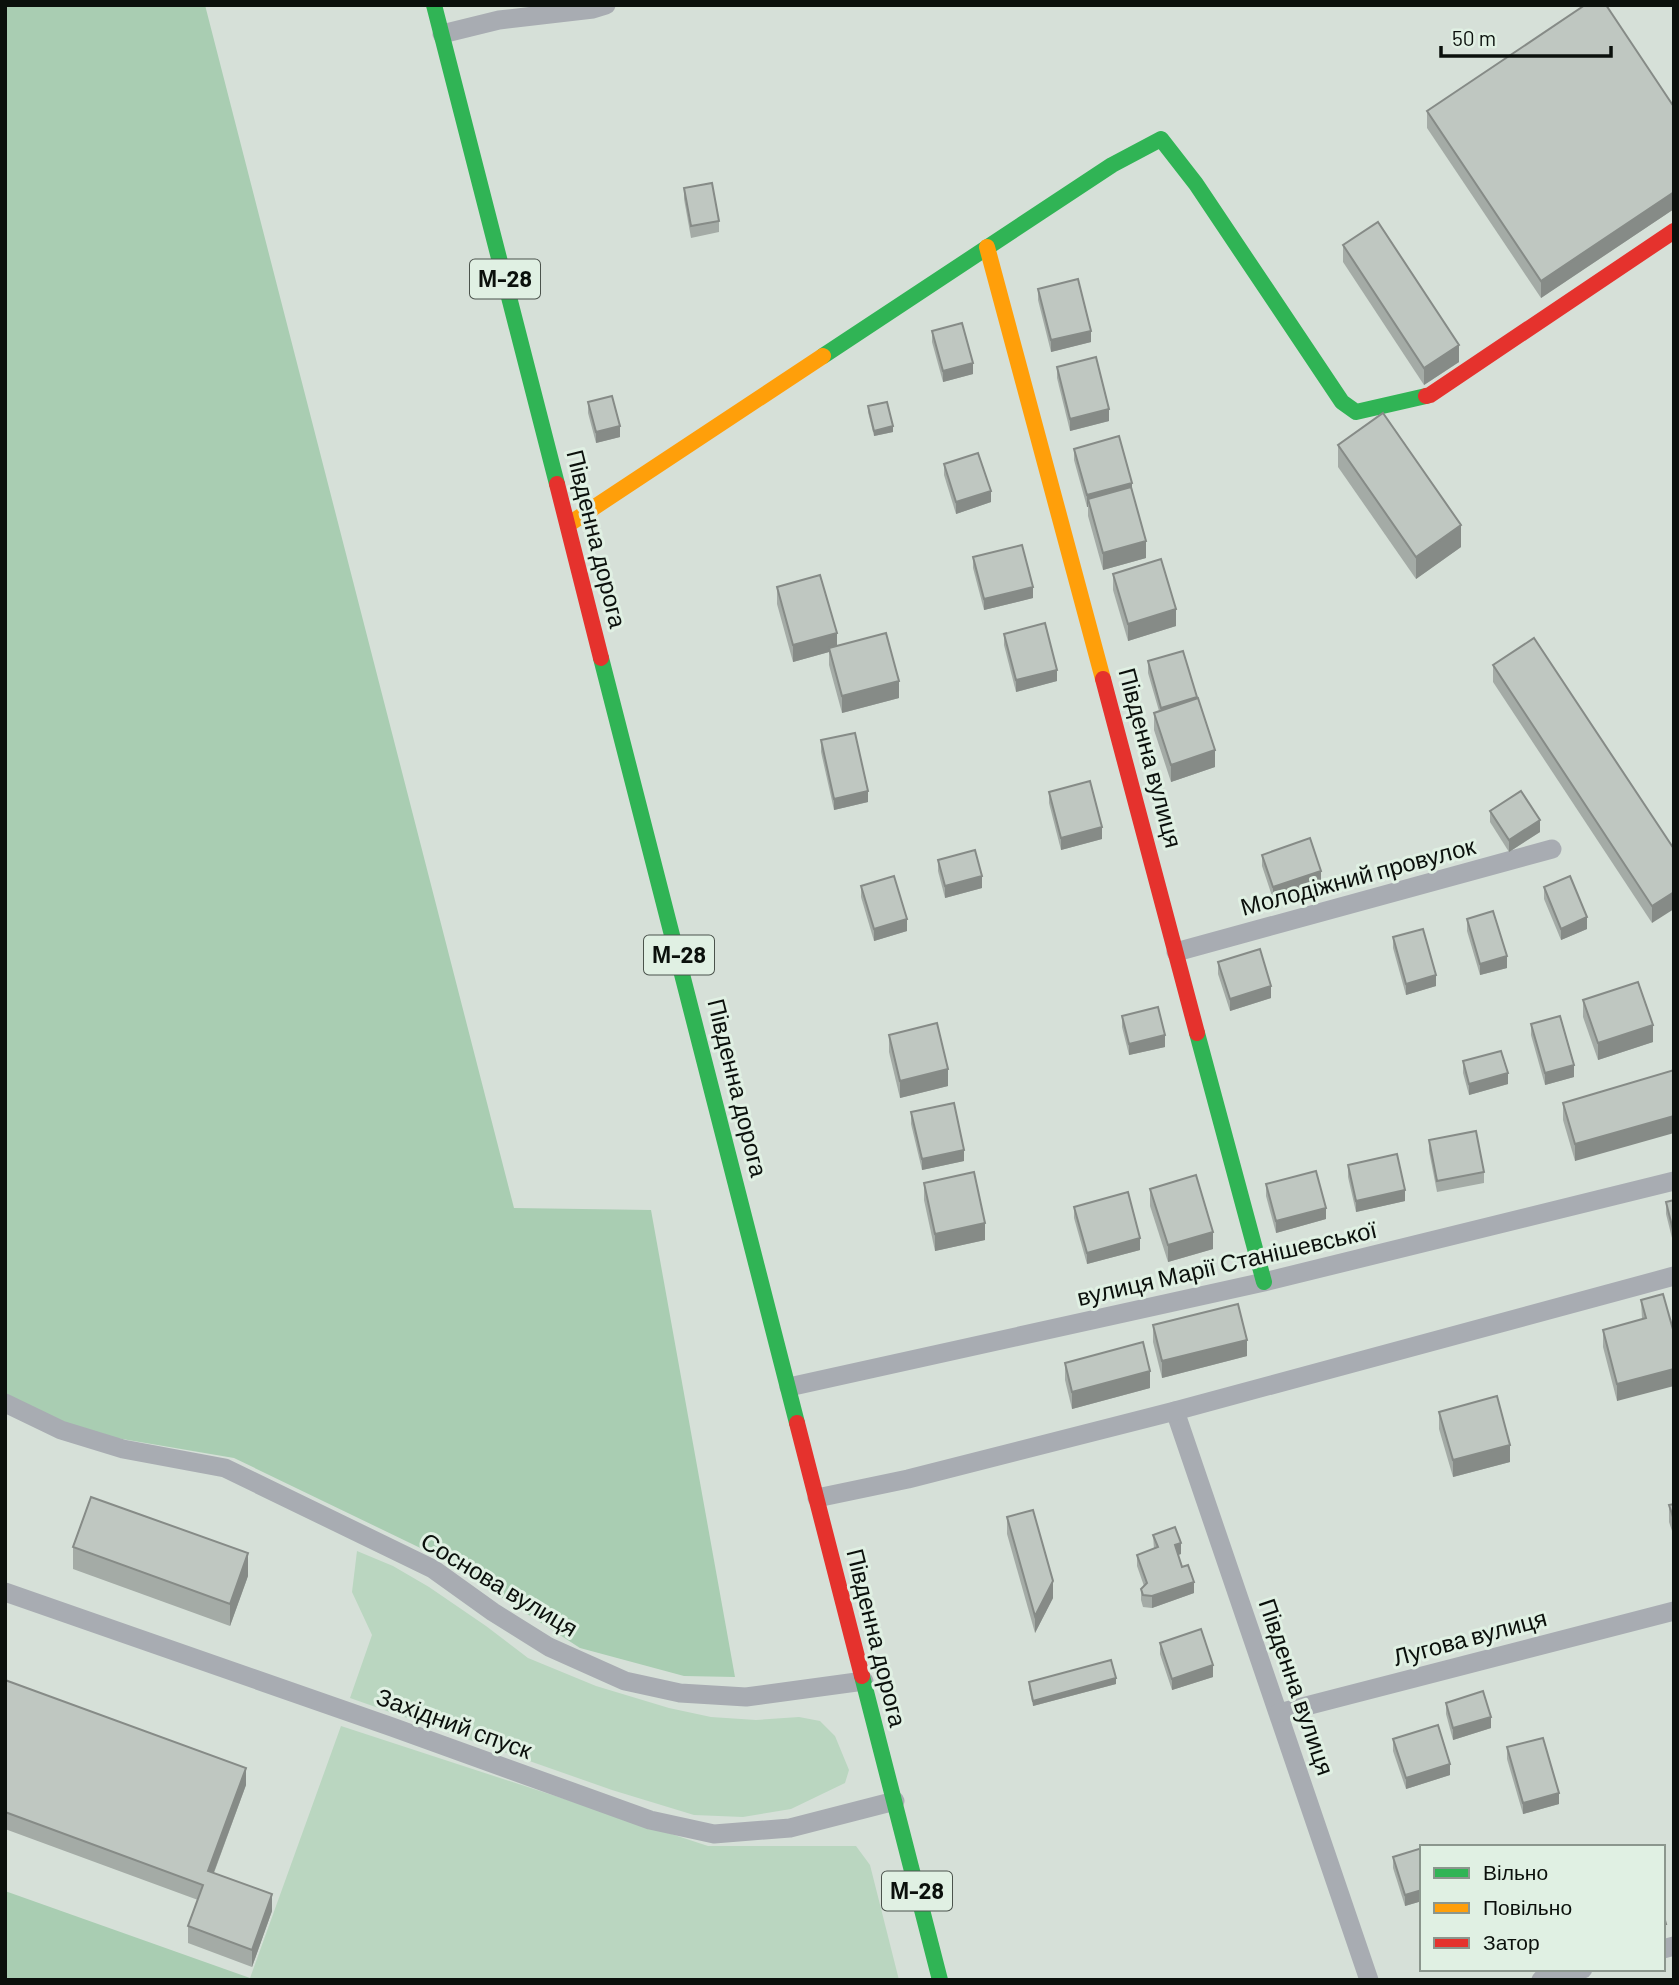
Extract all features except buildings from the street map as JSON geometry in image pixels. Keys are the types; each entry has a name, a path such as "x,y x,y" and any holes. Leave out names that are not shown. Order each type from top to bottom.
{"main road":[{"name":"Південна дорога","path":"435,5 940,1980"},
{"path":"569,524 1112,165 1161,139 1196,184 1342,402 1356,412 1430,395 1674,231"},
{"name":"Південна вулиця","path":"987,247 1264,1282"}],"street":[{"path":"442,34 499,20 593,9 606,5"},
{"name":"Молодіжний провулок","path":"1177,952 1552,849"},
{"name":"вулиця Марії Станішевської","path":"789,1387 1264,1282 1674,1181"},
{"path":"817,1498 908,1479 1175,1411 1674,1276"},
{"name":"Соснова вулиця","path":"5,1403 61,1430 123,1449 225,1468 433,1569 493,1612 549,1647 625,1681 680,1693 747,1697 864,1681"},
{"name":"Південна вулиця","path":"1175,1411 1369,1980"},
{"name":"Західний спуск","path":"5,1592 650,1820 714,1834 790,1828 895,1801"},
{"name":"Лугова вулиця","path":"1279,1713 1674,1611"},
{"path":"1541,1980 1575,1971"}],"green space":[{"path":"5,5 205,5 514,1208 651,1210 735,1677 684,1676 580,1648 439,1557 234,1458 81,1432 5,1400"},
{"path":"357,1551 393,1566 429,1587 528,1658 596,1686 669,1708 711,1717 756,1720 799,1717 820,1721 835,1736 849,1770 845,1783 791,1809 743,1817 694,1815 612,1790 350,1698 372,1635 352,1592"},
{"path":"341,1726 708,1846 856,1846 870,1865 899,1980 250,1978"},
{"path":"5,1891 250,1978 261,1980 5,1980"}],"traffic: fast":[{"path":"434,5 557,484"},
{"path":"823,356 1112,165 1161,139 1196,184 1342,402 1356,412 1426,396"},
{"path":"601,658 797,1423"},
{"path":"1197,1033 1264,1282"},
{"path":"862,1676 940,1980"}],"traffic: slow":[{"path":"987,247 1103,679"},
{"path":"569,524 823,356"}],"traffic: jam":[{"path":"1426,396 1674,231"},
{"path":"557,484 601,658"},
{"path":"1103,679 1197,1033"},
{"path":"797,1423 862,1676"}]}
